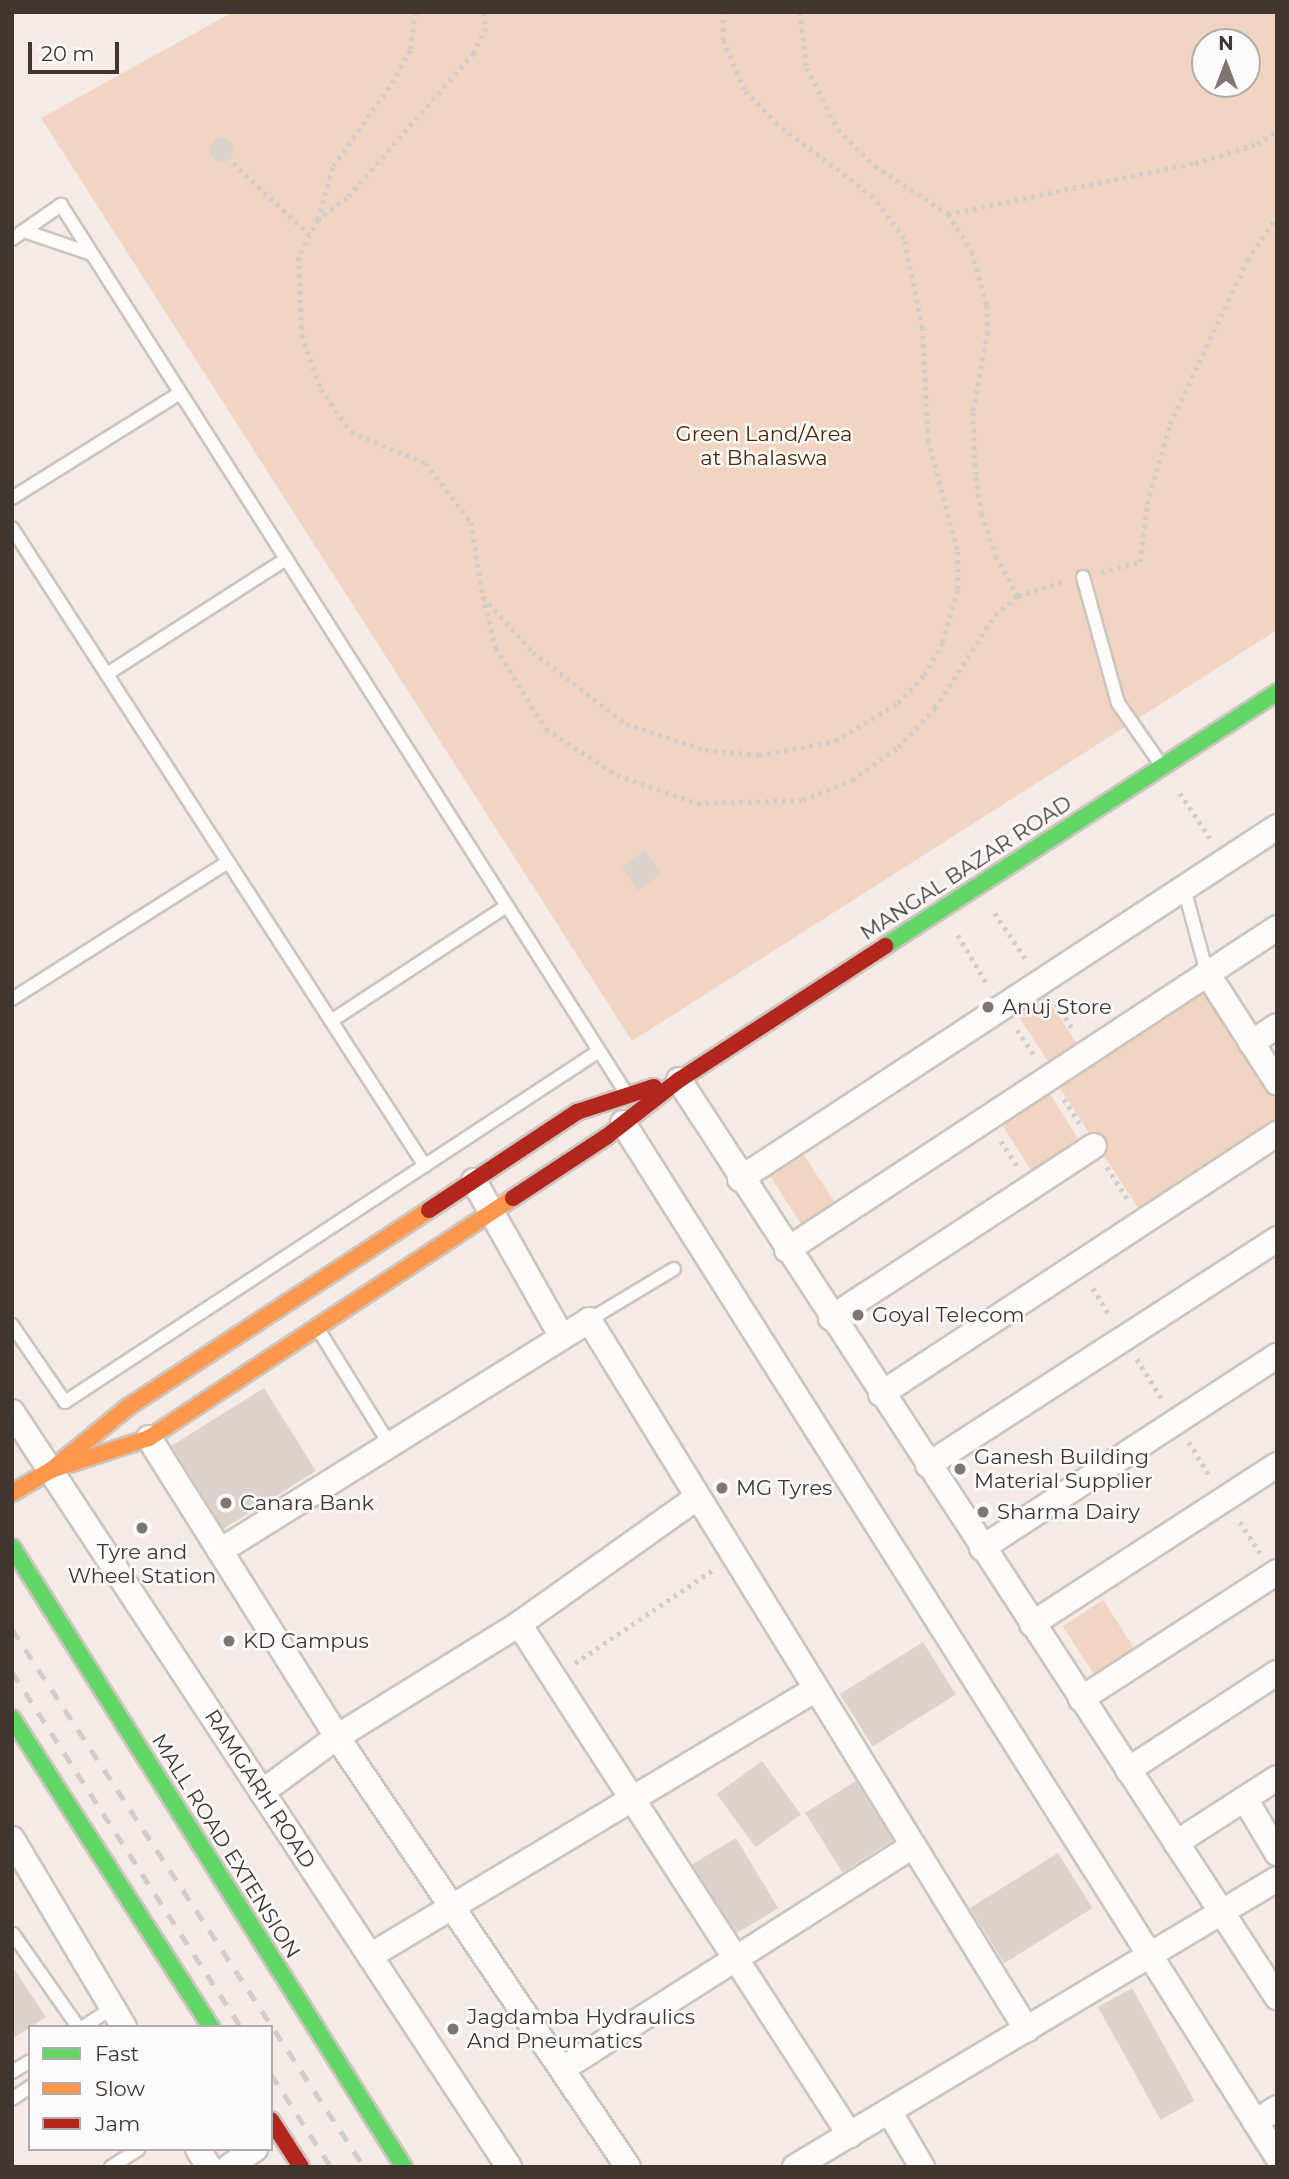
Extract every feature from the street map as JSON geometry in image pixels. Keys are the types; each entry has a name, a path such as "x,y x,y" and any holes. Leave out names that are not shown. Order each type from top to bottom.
{"street":[{"name":"MANGAL BAZAR ROAD","path":"679,1080 1277,692"},
{"path":"740,1179 1277,827"},
{"path":"787,1250 1277,928"},
{"path":"1207,973 1277,1082"},
{"path":"1251,1043 1277,1026"},
{"path":"12,1493 51,1470 128,1406 577,1112 679,1080"},
{"path":"51,1470 149,1438 318,1329 630,1117 679,1080"},
{"path":"679,1080 740,1179 1277,1997"},
{"path":"630,1117 1148,1958 1277,2156"},
{"path":"881,1394 1277,1134"},
{"path":"831,1318 1094,1146"},
{"path":"474,1181 562,1337"},
{"path":"928,1465 1277,1239"},
{"path":"220,1551 387,1443 589,1321 1027,2030"},
{"path":"982,1548 1277,1356"},
{"name":"RAMGARH ROAD","path":"12,1412 509,2167"},
{"path":"149,1438 337,1737 564,2068 628,2167"},
{"path":"1032,1624 1277,1465"},
{"path":"262,1792 337,1737 519,1624 698,1497"},
{"name":"MALL ROAD EXTENSION","path":"12,1548 404,2167"},
{"path":"1082,1699 1277,1572"},
{"path":"519,1624 850,2135"},
{"path":"1128,1770 1277,1673"},
{"path":"370,1955 816,1689"},
{"path":"12,1718 210,2025"},
{"path":"1176,1843 1277,1778"},
{"path":"1245,1799 1277,1853"},
{"path":"12,1839 121,2022"},
{"path":"564,2068 734,1955 913,1846"},
{"path":"795,2167 1277,1879"},
{"path":"1255,2122 1277,2108"},
{"path":"889,2111 922,2167"},
{"path":"274,2131 301,2167"},
{"path":"199,2151 209,2167"},
{"path":"229,2167 252,2151"}],"lane":[{"path":"12,239 61,205 627,1095 630,1117"},
{"path":"24,231 92,254"},
{"path":"12,498 180,393"},
{"path":"12,528 425,1166"},
{"path":"107,674 286,559"},
{"path":"1083,577 1118,703 1162,766"},
{"path":"12,999 228,862"},
{"path":"1184,888 1207,973"},
{"path":"331,1021 507,906"},
{"path":"12,1325 65,1402 599,1051"},
{"path":"589,1321 674,1269"},
{"path":"318,1329 387,1443"},
{"path":"13,1934 79,2025"},
{"path":"96,2025 121,2022"},
{"path":"12,2072 28,2062"},
{"path":"12,2099 28,2088"},
{"path":"111,2167 136,2151"}],"path":[{"path":"415,12 410,49 392,83 333,166 318,220 299,257 302,335 321,389 351,432 426,463 471,522 482,596 496,648 546,729 617,775 698,803 746,805 803,800 852,780 898,747 935,708 995,615 1018,596 1140,562 1147,504 1170,424 1247,260 1277,216"},
{"path":"318,220 368,175 474,53 486,28 484,12"},
{"path":"482,596 533,652 626,724 705,750 760,755 835,741 898,703 924,675 942,642 958,589 957,550 928,440 922,328 904,239 873,197 777,124 744,90 723,40 723,12"},
{"path":"800,12 807,68 838,129 875,166 948,214 972,252 987,305 986,358 973,412 972,443 982,514 996,556 1018,596"},
{"path":"948,214 1195,163 1257,144 1277,131"},
{"path":"233,163 310,235"},
{"path":"1162,766 1225,862"},
{"path":"987,1118 1030,1187"},
{"path":"554,1677 734,1556"}],"green space":[{"name":"Green Land/Area at Bhalaswa","path":"233,12 1277,12 1277,630 632,1041 41,118"},
{"path":"1205,990 1277,1097 1277,1122 1140,1211 1056,1082"},
{"path":"1044,993 1080,1049 1052,1068 1015,1012"},
{"path":"1049,1092 1081,1143 1032,1173 1001,1122"},
{"path":"804,1155 838,1207 804,1229 770,1177"},
{"path":"1103,1600 1137,1652 1097,1678 1063,1626"}],"building":[{"path":"217,138 227,138 234,145 234,155 227,162 217,162 210,155 210,145"},
{"path":"645,850 662,874 638,890 621,867"},
{"path":"264,1388 316,1471 223,1529 172,1446"},
{"path":"923,1642 956,1695 873,1747 840,1694"},
{"path":"762,1761 801,1814 755,1847 717,1794"},
{"path":"856,1781 893,1840 842,1872 805,1813"},
{"path":"736,1838 778,1908 735,1935 692,1864"},
{"path":"1058,1853 1092,1908 1004,1963 970,1908"},
{"path":"12,1966 46,2017 34,2025 28,2025 28,2029 12,2039"},
{"path":"1132,1988 1195,2101 1160,2120 1098,2007"}],"railway":[{"path":"12,1629 271,2025"},
{"path":"12,1672 240,2025"},
{"path":"273,2028 364,2167"},
{"path":"273,2077 331,2167"}],"traffic: fast":[{"path":"885,946 1277,692"},
{"path":"12,1547 404,2167"},
{"path":"12,1718 210,2025"}],"traffic: slow":[{"path":"51,1470 149,1438 513,1198"},
{"path":"12,1493 51,1470 128,1407 429,1210"}],"traffic: jam":[{"path":"513,1198 606,1137 679,1080 885,946"},
{"path":"429,1210 577,1112 654,1087"},
{"path":"273,2123 301,2167"}],"place":[{"name":"Anuj Store","path":"988,1007"},
{"name":"Goyal Telecom","path":"858,1315"},
{"name":"Ganesh Building Material Supplier","path":"960,1469"},
{"name":"MG Tyres","path":"722,1488"},
{"name":"Canara Bank","path":"226,1503"},
{"name":"Sharma Dairy","path":"983,1512"},
{"name":"Tyre and Wheel Station","path":"142,1528"},
{"name":"KD Campus","path":"229,1641"},
{"name":"Jagdamba Hydraulics And Pneumatics","path":"453,2029"}]}
